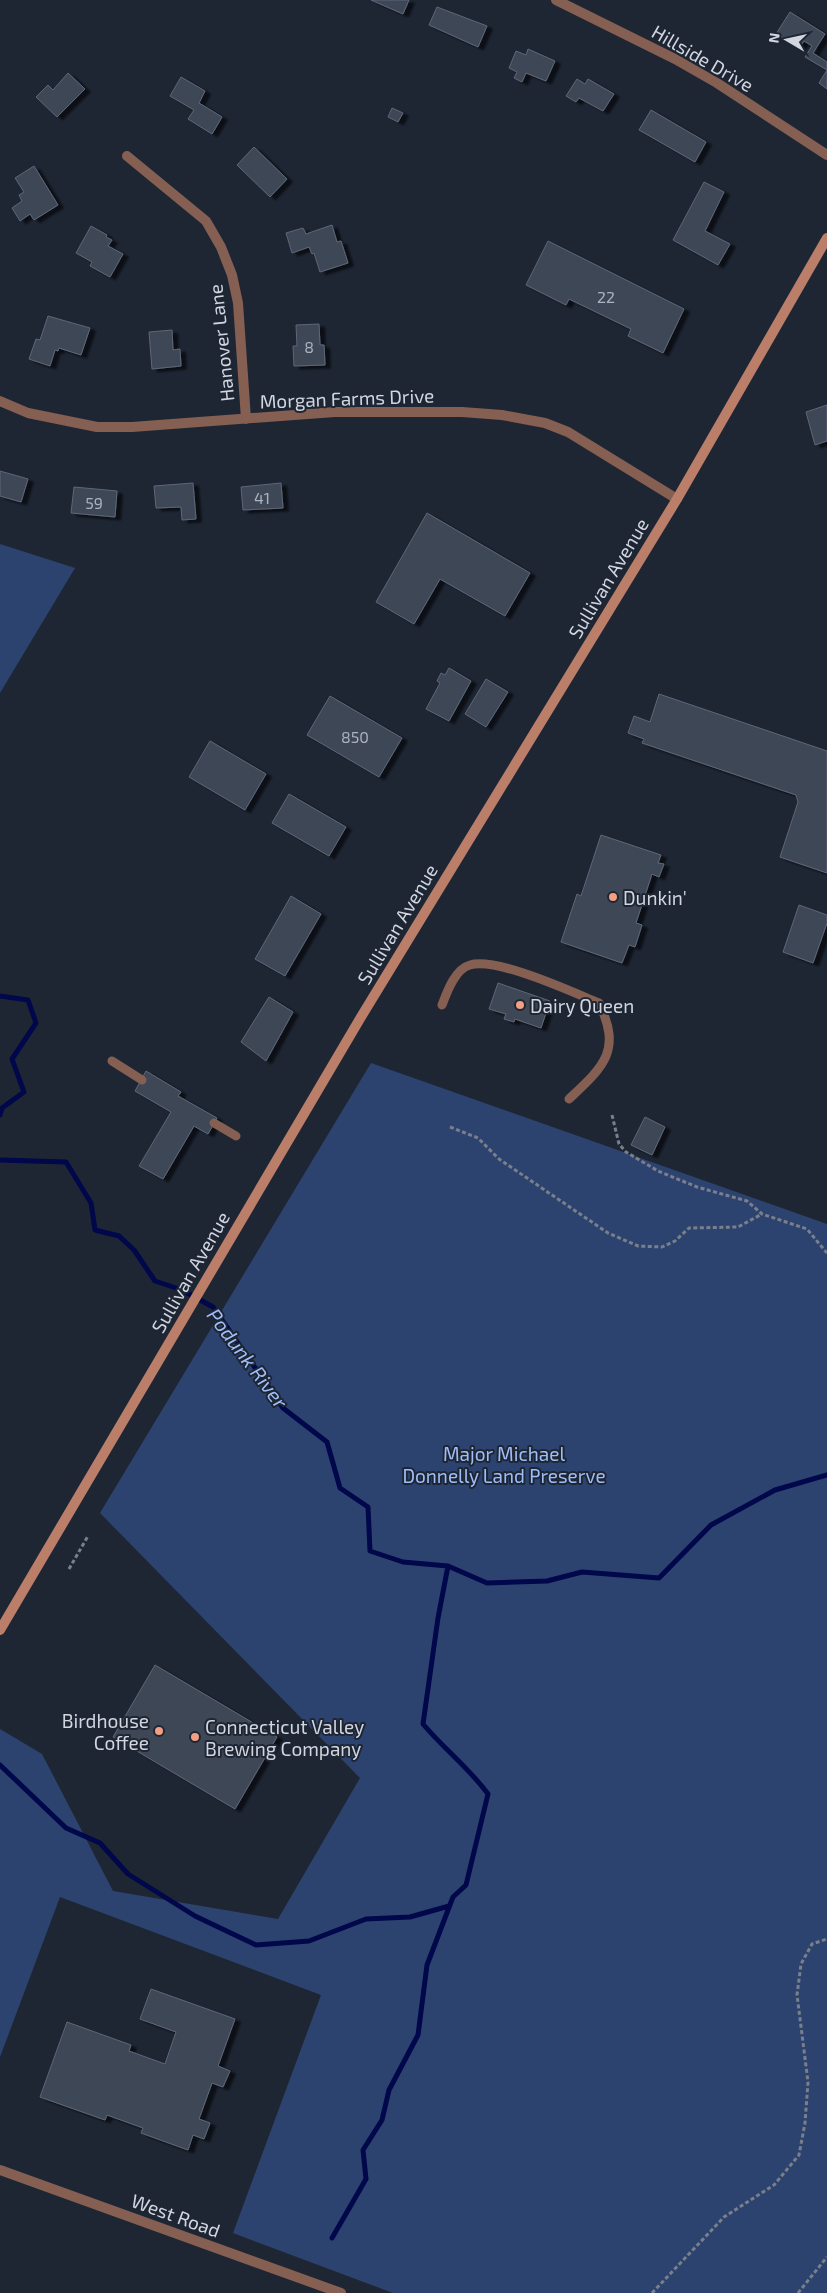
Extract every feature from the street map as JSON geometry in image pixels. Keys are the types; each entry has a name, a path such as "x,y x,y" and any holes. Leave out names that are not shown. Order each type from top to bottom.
{"main road":[{"name":"Sullivan Avenue","path":"0,1630 374,995 677,499 827,238"}],"street":[{"name":"Hillside Drive","path":"556,0 675,59 717,83 827,155"},
{"name":"Hanover Lane","path":"127,156 206,221 221,247 232,276 238,303 246,419"},
{"name":"Morgan Farms Drive","path":"0,401 28,413 96,427 132,427 335,412 462,412 502,415 545,423 568,432 677,499"},
{"name":"West Road","path":"0,2170 341,2293"}],"lane":[{"path":"442,1005 447,990 457,976 468,965 482,963 525,974 599,1003 609,1023 610,1043 602,1065 570,1098"},
{"path":"112,1061 142,1080"},
{"path":"214,1123 236,1136"}],"path":[{"path":"612,1115 619,1144 626,1152 658,1170 689,1184 747,1201 762,1214 807,1229 827,1253"},
{"path":"450,1127 478,1138 499,1159 608,1233 638,1246 662,1247 675,1241 689,1228 738,1227 762,1214"},
{"path":"68,1569 88,1536"},
{"path":"652,2293 724,2217 774,2186 799,2155 805,2123 808,2082 797,1995 801,1964 812,1944 827,1939"},
{"path":"798,2293 827,2258"}],"green space":[{"path":"0,544 75,568 0,693"},
{"name":"Major Michael Donnelly Land Preserve","path":"371,1063 827,1224 827,2293 393,2293 233,2233 321,1995 60,1897 0,2057 0,1729 42,1754 113,1891 278,1919 360,1778 100,1513"}],"building":[{"path":"371,0 409,0 403,14"},
{"path":"437,7 487,26 478,47 429,25"},
{"path":"790,12 825,34 813,53 827,62 827,70 805,57 812,46 804,41 799,48 776,34"},
{"path":"528,49 555,61 546,81 526,73 522,82 514,78 517,72 509,68 516,51 526,55"},
{"path":"827,70 827,89 819,83"},
{"path":"68,73 85,89 57,117 36,97 48,85 53,90"},
{"path":"181,77 205,91 199,103 222,117 212,134 188,119 194,110 170,96"},
{"path":"577,79 585,84 588,79 614,94 603,111 579,98 576,102 566,96"},
{"path":"392,108 403,113 398,122 388,117"},
{"path":"651,110 706,142 695,162 639,130"},
{"path":"254,147 287,179 270,197 237,165"},
{"path":"34,166 58,205 34,220 30,214 20,221 12,208 22,201 19,195 24,192 15,178"},
{"path":"704,182 724,192 705,231 730,244 718,265 673,240"},
{"path":"332,225 337,242 341,241 348,263 320,272 314,253 312,254 309,247 292,253 286,233 303,228 306,234"},
{"path":"91,226 112,240 108,246 123,254 110,277 90,266 92,262 76,253"},
{"path":"548,241 684,309 663,353 628,336 631,329 569,299 566,305 526,285"},
{"path":"48,316 90,328 81,355 59,348 58,351 55,350 50,366 29,359 36,339 40,340"},
{"path":"319,324 320,345 324,345 325,365 294,366 293,346 297,346 296,325"},
{"path":"172,330 173,350 180,349 181,366 152,369 149,332"},
{"path":"827,405 827,441 815,445 806,412"},
{"path":"0,471 28,479 21,502 0,496"},
{"path":"193,483 196,519 182,520 181,507 156,508 154,486"},
{"path":"281,483 283,508 243,510 241,487"},
{"path":"74,487 117,491 115,517 71,513"},
{"path":"427,513 530,573 505,616 440,579 414,624 376,602"},
{"path":"449,668 471,681 449,721 426,709 440,683 437,681 441,673 445,675"},
{"path":"486,679 508,692 486,727 465,714"},
{"path":"659,694 827,751 827,873 780,857 798,802 796,795 642,743 644,739 628,733 634,716 650,722"},
{"path":"330,696 402,738 379,777 307,735"},
{"path":"210,741 266,774 245,810 189,777"},
{"path":"289,794 346,827 329,856 272,823"},
{"path":"601,835 661,855 658,863 664,864 659,877 652,874 636,923 642,925 635,947 629,945 622,963 561,942 577,894 581,896"},
{"path":"291,896 321,914 285,976 255,959"},
{"path":"799,905 827,915 827,923 813,963 783,952"},
{"name":"Dairy Queen","path":"498,983 550,1001 541,1028 515,1019 514,1022 504,1019 506,1014 489,1009"},
{"path":"269,997 293,1012 266,1061 241,1042"},
{"path":"146,1071 181,1092 178,1096 217,1118 208,1134 194,1126 163,1179 139,1166 171,1112 135,1091"},
{"path":"645,1117 665,1127 652,1155 631,1145"},
{"name":"Connecticut Valley Brewing Company","path":"155,1665 277,1737 235,1809 113,1737"},
{"path":"151,1989 235,2019 218,2066 230,2071 223,2087 212,2083 199,2119 210,2123 204,2139 193,2135 188,2150 141,2133 143,2128 107,2115 105,2120 40,2097 67,2022 131,2045 129,2051 165,2064 176,2032 140,2019"}],"waterway":[{"name":"Podunk River","path":"0,996 28,1000 36,1023 12,1059 24,1092 2,1108 0,1115"},
{"name":"Podunk River","path":"0,1160 66,1162 91,1203 95,1230 119,1236 134,1250 155,1281 182,1290 213,1307 283,1408 327,1442 340,1488 368,1507 370,1551 403,1562 448,1566 487,1583 547,1581 582,1572 659,1578 711,1525 775,1490 827,1475"},
{"path":"332,2238 366,2179 363,2150 382,2120 389,2090 418,2035 427,1965 453,1897 466,1885 488,1794 423,1724 438,1618 448,1566"},
{"path":"0,1765 66,1828 100,1843 128,1874 195,1916 256,1945 309,1941 366,1919 410,1917 449,1906"}],"place":[{"name":"Dunkin'","path":"613,897"},
{"name":"Dairy Queen","path":"520,1005"},
{"name":"Birdhouse Coffee","path":"159,1731"},
{"name":"Connecticut Valley Brewing Company","path":"195,1737"}]}
